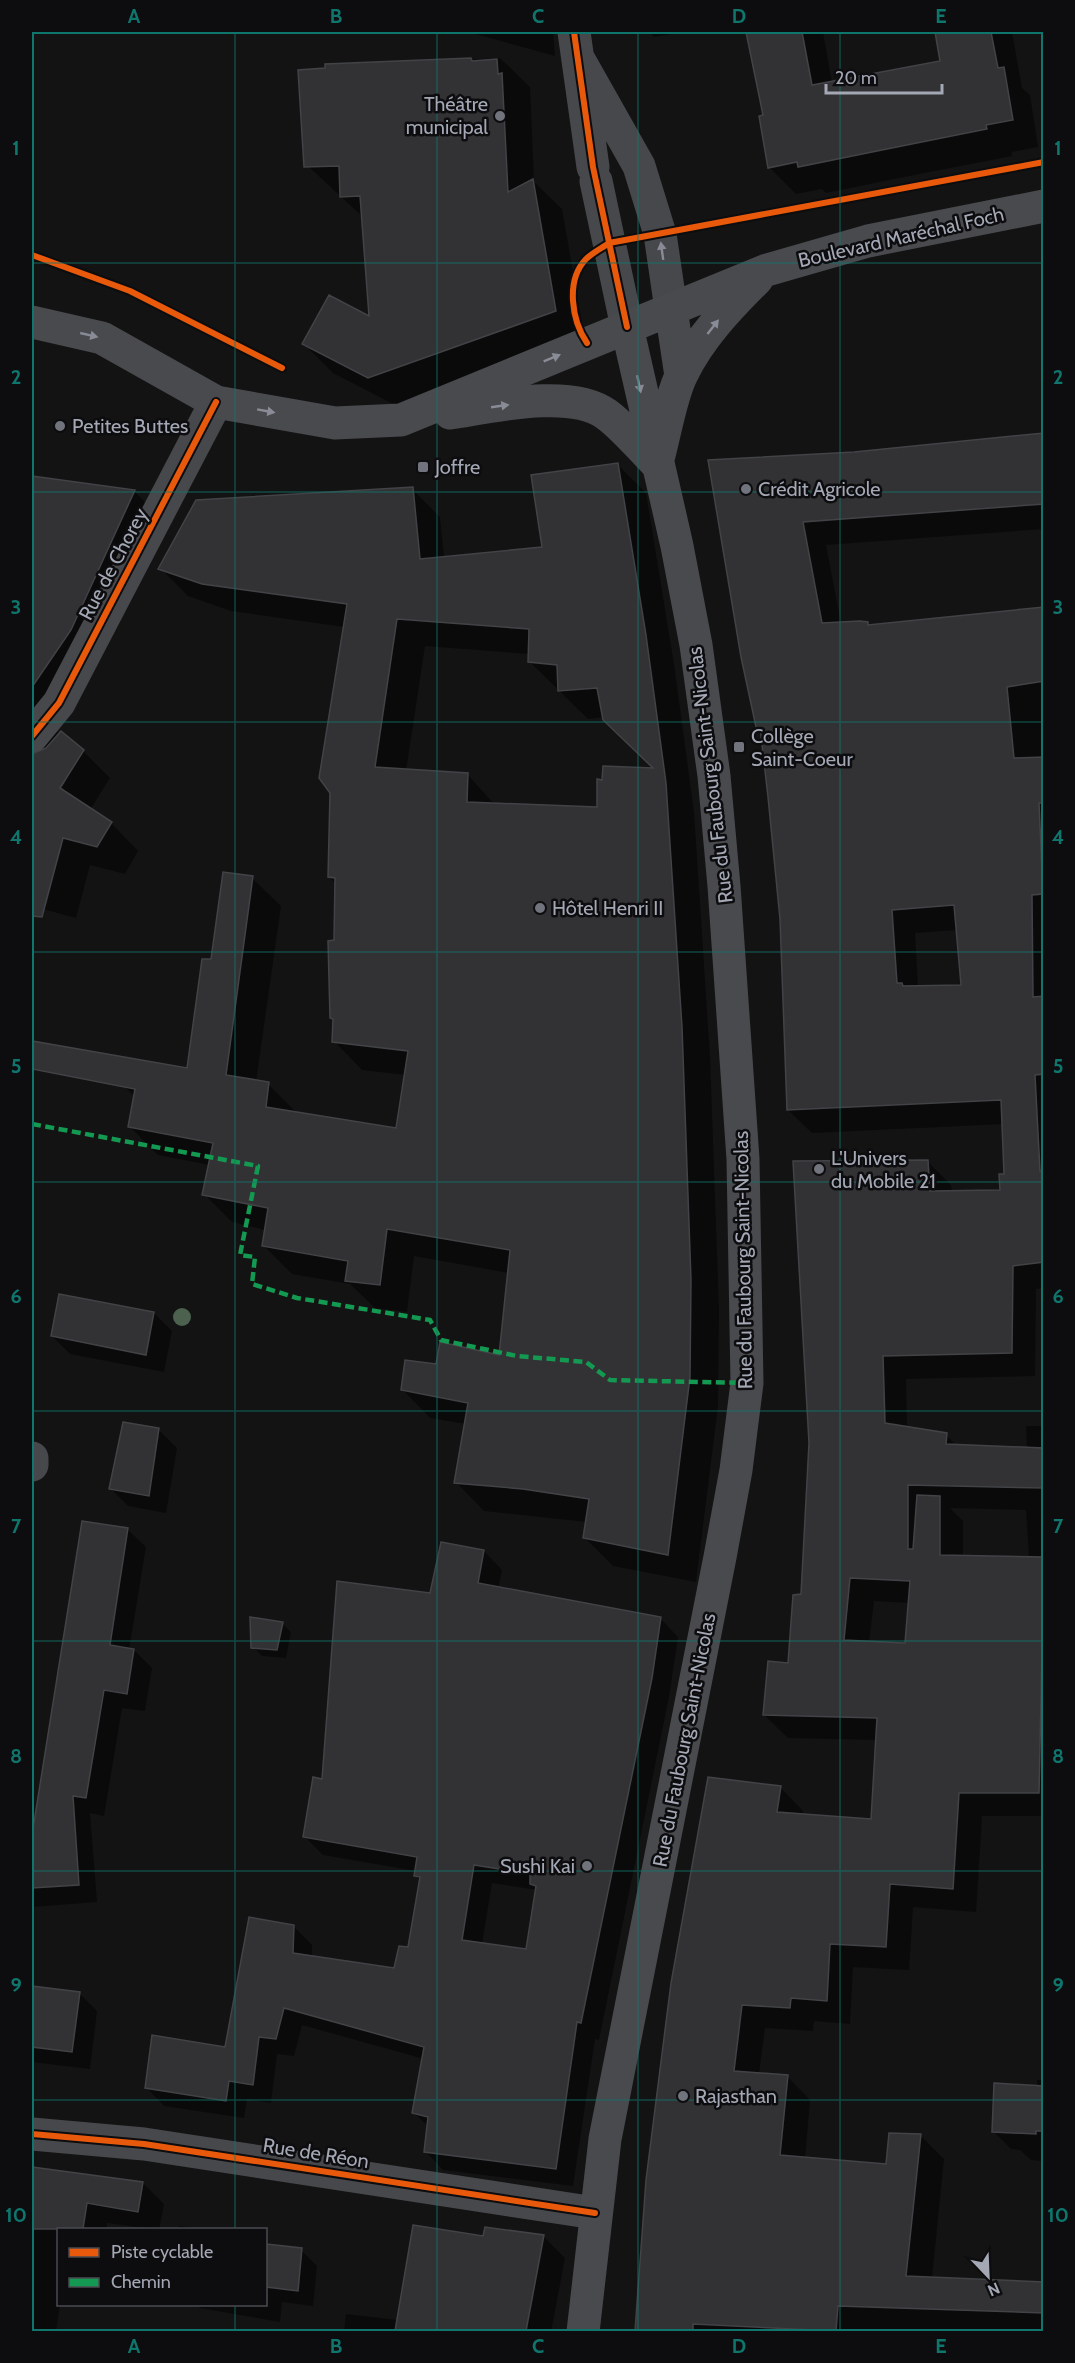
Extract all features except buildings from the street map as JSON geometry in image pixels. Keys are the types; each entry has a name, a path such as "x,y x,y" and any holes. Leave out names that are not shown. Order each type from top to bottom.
{"main road":[{"name":"Boulevard Maréchal Foch","path":"400,420 767,270 868,241 1044,206"},
{"path":"32,322 102,338 216,402 334,423 400,420 521,403 564,402 585,405 605,413 656,463 681,376 699,344 729,307 767,270"},
{"path":"671,309 681,376"},
{"name":"Rue du Faubourg Saint-Nicolas","path":"583,2331 605,2139 720,1557 747,1383 742,1159 714,776 696,645 627,327"}],"street":[{"path":"576,45 595,174 627,327"},
{"path":"576,45 639,166 660,234 671,309"},
{"name":"Rue de Chorey","path":"32,736 59,703 216,402"},
{"path":"32,1458 32,1465"},
{"name":"Rue de Réon","path":"32,2133 144,2144 595,2213"}],"marked path":[{"path":"32,1124 258,1166 240,1255 255,1257 252,1284 297,1298 430,1320 441,1340 517,1356 586,1362 610,1380 747,1383"}],"cycle path":[{"path":"574,32 593,167 627,327"},
{"path":"587,343 575,313 573,301 575,278 586,259 609,243 1044,162"},
{"path":"32,255 130,291 282,368"},
{"path":"32,736 59,703 216,402"},
{"path":"32,2134 144,2144 595,2213"}],"place":[{"name":"Théâtre municipal","path":"500,116"},
{"name":"Petites Buttes","path":"60,426"},
{"name":"Joffre","path":"423,467"},
{"name":"Crédit Agricole","path":"746,489"},
{"name":"Collège Saint-Coeur","path":"739,747"},
{"name":"Hôtel Henri II","path":"540,908"},
{"name":"L'Univers du Mobile 21","path":"819,1169"},
{"name":"Sushi Kai","path":"587,1866"},
{"name":"Rajasthan","path":"683,2096"}]}
